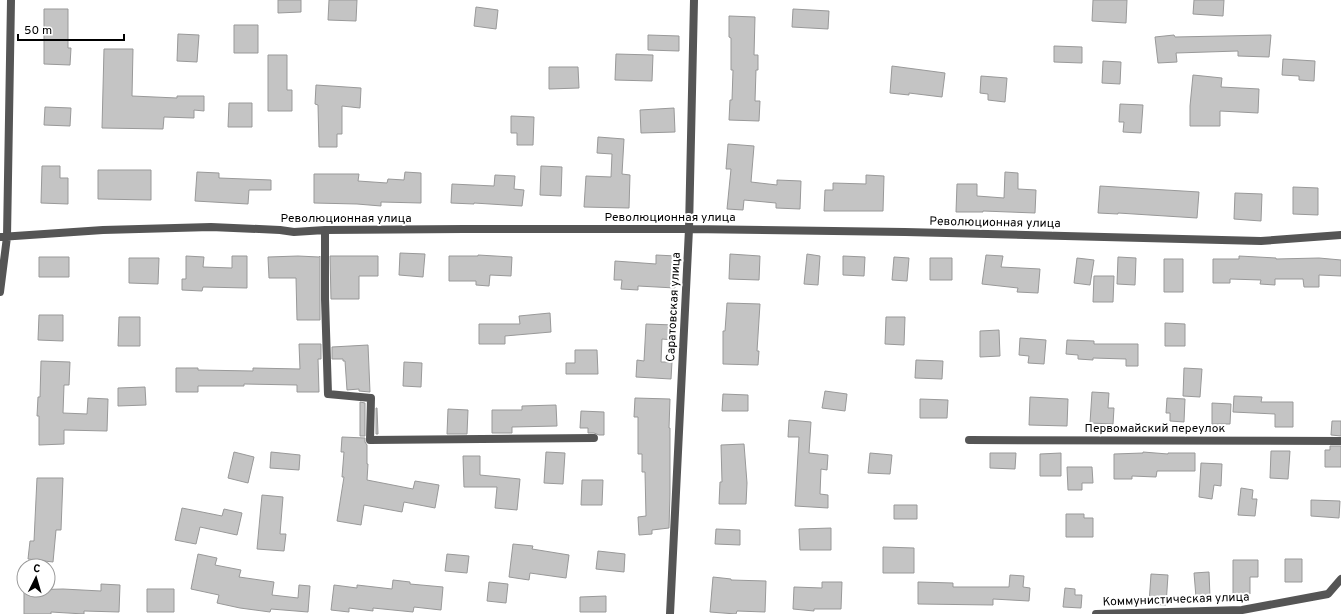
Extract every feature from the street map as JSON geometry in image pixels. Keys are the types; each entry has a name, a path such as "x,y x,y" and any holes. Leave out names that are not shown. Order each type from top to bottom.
{"street":[{"path":"0,292 4,237 11,0"},
{"name":"Саратовская улица","path":"670,614 689,229 694,0"},
{"name":"Революционная улица","path":"4,237 103,230 211,227 294,232 325,230 689,229 905,232 1261,241 1341,235"},
{"path":"325,230 325,299 328,394 371,398 370,440 594,438"},
{"name":"Первомайский переулок","path":"969,440 1341,440"},
{"name":"Коммунистическая улица","path":"1096,614 1242,610 1328,594 1341,579"}],"building":[{"path":"278,0 301,0 301,12 278,13"},
{"path":"329,0 357,0 356,21 328,20"},
{"path":"1093,0 1127,0 1126,23 1092,21"},
{"path":"1194,0 1224,0 1223,16 1193,14"},
{"path":"476,7 498,10 496,29 474,26"},
{"path":"44,9 68,9 68,48 71,48 70,65 44,64"},
{"path":"793,9 829,11 828,29 792,27"},
{"path":"729,16 755,17 754,55 758,55 758,70 756,70 755,101 760,101 759,121 729,120 730,100 732,100 733,70 731,70"},
{"path":"234,25 258,25 258,53 234,53"},
{"path":"178,34 199,35 197,62 177,61"},
{"path":"648,35 679,36 679,51 648,50"},
{"path":"1174,35 1175,37 1271,35 1269,57 1238,56 1238,51 1176,53 1177,62 1158,63 1155,37"},
{"path":"1054,46 1082,47 1082,63 1054,62"},
{"path":"104,49 133,49 132,96 177,98 177,96 204,96 204,111 194,110 194,118 164,117 163,129 102,128"},
{"path":"616,54 653,55 652,81 615,80"},
{"path":"268,55 287,55 287,90 292,90 292,111 268,111"},
{"path":"1283,59 1315,61 1314,81 1299,80 1299,76 1282,75"},
{"path":"1103,61 1121,62 1120,84 1102,83"},
{"path":"892,66 945,73 942,97 909,93 909,95 890,93"},
{"path":"549,67 578,67 579,88 549,89"},
{"path":"1193,75 1222,78 1221,87 1259,89 1258,113 1220,111 1220,126 1190,126"},
{"path":"981,76 1007,78 1005,102 988,100 988,94 980,93"},
{"path":"316,85 361,88 360,108 342,106 342,134 337,134 337,147 319,147 318,105 315,104"},
{"path":"229,103 252,103 252,127 228,127"},
{"path":"1120,104 1143,105 1141,133 1123,132 1124,122 1119,122"},
{"path":"45,107 71,108 70,126 44,125"},
{"path":"674,108 675,132 641,133 640,110"},
{"path":"511,116 534,117 533,145 517,145 517,133 511,133"},
{"path":"598,137 624,139 622,174 630,175 629,208 584,207 586,176 611,177 612,154 597,153"},
{"path":"728,144 754,146 751,182 777,185 777,180 801,181 800,209 776,208 776,203 744,200 743,210 727,209 731,169 726,169"},
{"path":"42,166 60,166 60,178 68,178 68,204 41,203"},
{"path":"541,166 562,167 561,196 540,195"},
{"path":"98,170 151,170 151,200 98,199"},
{"path":"197,172 219,173 219,178 271,180 271,190 249,190 248,204 195,201"},
{"path":"405,172 421,173 421,203 381,202 381,206 314,203 314,174 359,174 358,181 387,183 388,179 404,180"},
{"path":"1005,172 1018,173 1018,189 1036,190 1035,213 983,211 956,212 957,184 977,184 977,196 1004,198"},
{"path":"495,175 515,176 514,189 524,190 522,206 451,203 452,184 494,186"},
{"path":"866,175 884,176 883,211 824,211 825,190 833,190 833,183 866,184"},
{"path":"1100,186 1199,192 1197,218 1098,213"},
{"path":"1293,187 1318,188 1318,215 1293,214"},
{"path":"1235,193 1262,194 1261,221 1234,219"},
{"path":"400,253 425,254 423,277 399,275"},
{"path":"730,254 760,256 759,280 729,279"},
{"path":"807,254 820,256 818,285 804,284"},
{"path":"478,255 512,257 511,276 490,275 489,286 476,285 476,281 449,281 449,256"},
{"path":"656,255 676,256 675,288 638,286 638,290 621,289 622,280 614,280 615,261 656,264"},
{"path":"986,255 1003,256 1001,267 1040,269 1038,293 1017,292 1018,288 982,284"},
{"path":"186,256 204,257 203,267 232,268 232,256 247,256 247,288 203,287 202,291 182,290 182,279 186,279"},
{"path":"320,256 320,320 297,320 296,278 269,278 268,257"},
{"path":"330,256 378,256 378,276 359,276 359,299 331,299"},
{"path":"843,256 865,257 864,276 843,275"},
{"path":"1239,256 1276,259 1319,258 1341,260 1341,276 1319,275 1319,287 1304,287 1303,279 1275,279 1275,285 1260,284 1261,280 1230,279 1230,283 1213,283 1213,259 1239,259"},
{"path":"39,257 69,257 69,277 39,277"},
{"path":"894,257 909,258 907,281 892,280"},
{"path":"1118,257 1136,258 1135,285 1117,284"},
{"path":"129,258 159,258 158,284 129,283"},
{"path":"930,258 952,258 952,280 930,280"},
{"path":"1077,258 1094,260 1090,285 1074,283"},
{"path":"1164,259 1183,259 1183,292 1164,292"},
{"path":"1094,276 1114,276 1113,302 1093,302"},
{"path":"727,303 760,304 757,351 759,351 758,365 723,364 723,331 725,331"},
{"path":"550,313 551,332 505,336 505,344 479,344 479,324 520,324 519,316"},
{"path":"39,315 63,315 63,341 38,340"},
{"path":"119,317 140,317 140,346 118,346"},
{"path":"886,317 905,317 904,345 885,344"},
{"path":"1165,323 1185,324 1185,346 1165,346"},
{"path":"646,324 674,325 673,340 662,339 661,362 672,362 671,379 636,377 637,360 644,361"},
{"path":"999,330 1000,356 980,357 980,331"},
{"path":"1020,338 1046,340 1044,364 1028,363 1029,356 1019,355"},
{"path":"1067,340 1094,341 1094,344 1138,344 1138,366 1126,366 1126,359 1078,359 1078,355 1066,354"},
{"path":"299,344 321,344 321,359 318,359 319,392 297,392 297,385 244,384 244,386 198,386 198,392 176,392 176,368 253,371 253,368 300,369"},
{"path":"368,345 370,392 359,391 359,389 347,390 345,361 343,361 343,359 332,359 332,347"},
{"path":"575,350 597,350 598,374 566,374 566,363 575,363"},
{"path":"916,360 943,361 942,379 915,378"},
{"path":"41,361 70,362 69,385 64,385 63,413 87,414 88,398 108,399 107,431 64,430 64,444 39,445 39,416 37,416 38,397 40,397"},
{"path":"404,362 422,363 421,387 403,386"},
{"path":"1184,368 1202,369 1200,397 1183,396"},
{"path":"145,387 146,405 118,406 118,388"},
{"path":"825,391 847,394 845,411 822,408"},
{"path":"1092,392 1109,393 1108,408 1114,408 1113,424 1090,423"},
{"path":"723,394 748,395 748,411 722,411"},
{"path":"1234,396 1262,397 1261,402 1293,402 1293,427 1275,427 1275,414 1233,412"},
{"path":"1030,397 1068,399 1067,426 1029,425"},
{"path":"635,398 670,399 669,528 652,530 652,534 639,535 638,517 646,516 645,472 642,472 642,454 638,454 638,417 634,417"},
{"path":"1167,398 1185,399 1184,422 1170,421 1170,413 1166,413"},
{"path":"920,399 948,400 947,418 920,418"},
{"path":"360,402 365,403 365,436 360,436"},
{"path":"1212,403 1231,404 1230,424 1212,424"},
{"path":"556,405 557,426 512,427 512,433 492,433 492,410 522,410 522,406"},
{"path":"377,408 378,434 376,434"},
{"path":"448,409 468,410 467,434 447,434"},
{"path":"581,411 604,412 604,435 588,433 588,428 580,428"},
{"path":"789,420 811,422 809,453 828,455 827,470 821,469 820,494 828,495 828,508 795,506 799,437 788,437"},
{"path":"1332,421 1341,421 1341,436 1331,435"},
{"path":"342,437 365,438 368,464 367,480 413,489 415,481 439,485 435,508 404,502 402,512 364,505 361,525 337,521 344,477 342,477 344,452 341,452"},
{"path":"744,444 747,483 746,504 719,504 720,482 722,482 721,445"},
{"path":"1330,446 1341,446 1341,467 1325,467 1325,450 1330,450"},
{"path":"1271,451 1290,451 1288,479 1270,478"},
{"path":"234,452 254,457 248,483 228,478"},
{"path":"271,452 300,455 299,470 270,468"},
{"path":"546,452 565,453 563,484 544,483"},
{"path":"1143,452 1168,454 1195,453 1195,471 1157,471 1156,477 1132,476 1132,479 1114,479 1114,454"},
{"path":"870,453 892,455 890,474 868,473"},
{"path":"990,453 1016,453 1015,469 990,468"},
{"path":"1061,453 1061,476 1040,476 1040,454"},
{"path":"463,456 480,456 480,475 520,479 517,510 495,508 497,487 464,487"},
{"path":"1201,463 1222,464 1221,486 1214,485 1212,499 1199,497"},
{"path":"1067,467 1092,467 1093,483 1082,483 1082,490 1068,490"},
{"path":"37,478 63,478 61,530 56,530 53,558 28,558 30,541 34,541"},
{"path":"582,480 603,480 602,505 581,505"},
{"path":"1241,488 1253,490 1252,499 1257,499 1255,516 1238,515"},
{"path":"262,495 283,497 280,534 286,534 284,551 257,549"},
{"path":"1311,500 1340,501 1339,518 1311,516"},
{"path":"894,505 917,505 917,519 894,519"},
{"path":"182,508 222,516 224,509 242,513 237,535 200,527 196,544 175,540"},
{"path":"1066,514 1084,514 1084,518 1093,518 1093,537 1066,537"},
{"path":"831,528 831,550 800,550 799,529"},
{"path":"716,529 740,530 740,545 715,544"},
{"path":"513,544 533,546 532,549 569,555 566,578 530,573 529,580 509,577"},
{"path":"883,547 914,548 914,573 883,573"},
{"path":"598,551 625,554 624,572 596,569"},
{"path":"198,554 217,558 215,565 241,570 239,577 274,582 272,595 298,598 299,585 310,586 308,612 271,609 270,612 217,603 219,595 191,589"},
{"path":"447,554 469,556 467,573 445,571"},
{"path":"1285,559 1302,559 1302,582 1285,582"},
{"path":"1233,560 1258,560 1258,577 1250,577 1250,594 1233,594"},
{"path":"1209,572 1210,597 1196,597 1194,573"},
{"path":"1151,574 1168,575 1166,605 1149,604"},
{"path":"1010,575 1024,576 1023,587 1030,588 1029,601 993,599 993,605 918,604 918,582 953,583 953,587 1009,587"},
{"path":"713,577 731,580 766,581 765,612 737,611 736,614 710,612"},
{"path":"393,580 410,582 410,584 443,587 441,610 414,607 413,612 373,608 373,611 349,608 349,612 331,610 334,585 357,588 357,585 392,589"},
{"path":"489,582 508,584 506,603 487,601"},
{"path":"822,582 842,582 841,609 814,609 814,611 793,609 794,587 822,588"},
{"path":"101,584 120,585 119,612 84,611 84,614 51,612 51,614 24,614 24,598 56,598 56,589 101,591"},
{"path":"1065,588 1075,589 1075,595 1082,595 1081,608 1063,607"},
{"path":"147,589 174,589 174,612 147,612"},
{"path":"606,596 606,612 580,612 580,597"}]}
